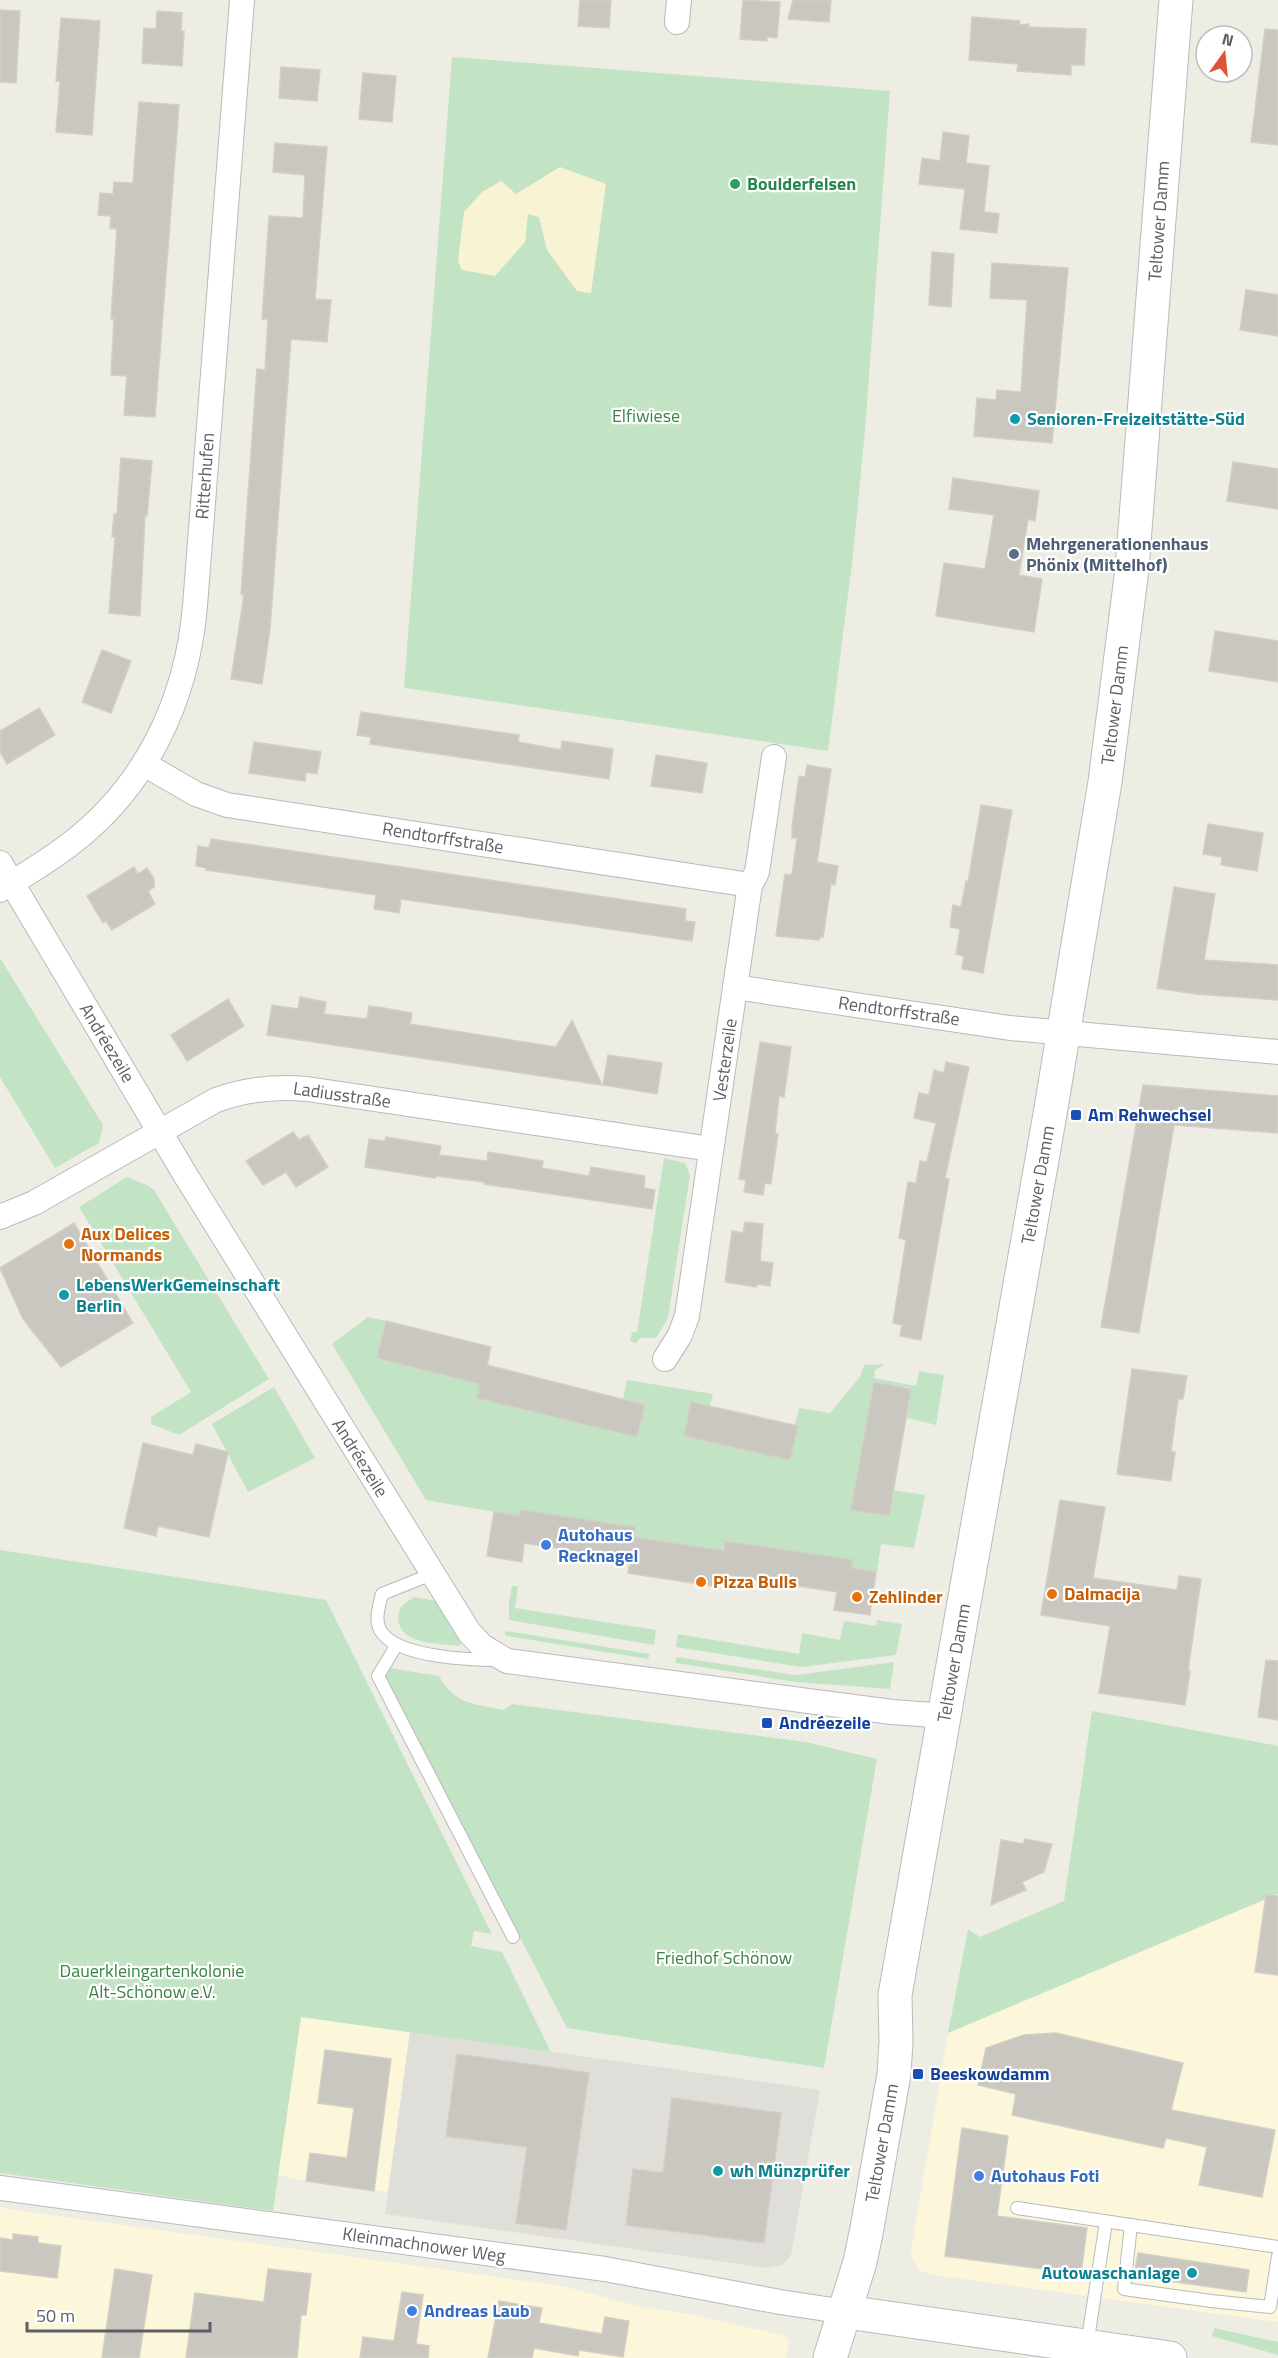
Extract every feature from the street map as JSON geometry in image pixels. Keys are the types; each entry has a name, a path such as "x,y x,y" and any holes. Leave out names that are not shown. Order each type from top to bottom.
{"main road":[{"name":"Teltower Damm","path":"830,2358 846,2312 865,2240 894,2074 895,1995 946,1716 1105,782 1129,591 1176,0"},
{"path":"846,2312 1014,2341 1087,2346 1170,2358"}],"street":[{"name":"Ritterhufen","path":"4,879 70,844 117,800 157,742 177,699 186,667 193,633 242,0"},
{"name":"Vesterzeile","path":"664,1359 680,1335 687,1316 750,885 757,872 774,758"},
{"name":"Rendtorffstraße","path":"144,764 196,794 235,806 750,885"},
{"name":"Andréezeile","path":"4,879 432,1574 469,1632 482,1646 507,1660 892,1712 946,1716"},
{"name":"Rendtorffstraße","path":"735,987 1010,1028 1063,1033"},
{"path":"1063,1033 1278,1052"},
{"name":"Ladiusstraße","path":"0,1216 34,1203 160,1133 198,1108 253,1089 290,1088 711,1149"},
{"name":"Kleinmachnower Weg","path":"0,2188 605,2269 846,2312"}],"lane":[{"path":"432,1574 382,1594 376,1613 381,1633 396,1646 458,1659 507,1660"},
{"path":"396,1646 378,1676 513,1937"},
{"path":"1017,2208 1278,2247"},
{"path":"1087,2346 1106,2222"},
{"path":"1131,2225 1124,2289 1270,2307 1278,2256"}],"shaded area":[{"path":"1278,1894 1278,2322 933,2275 918,2269 911,2255 912,2246 948,2033"},
{"path":"301,2017 410,2032 388,2192 278,2175"},
{"path":"410,2032 820,2090 791,2255 782,2265 768,2268 385,2214"},
{"path":"0,2208 562,2286 641,2307 694,2315 782,2335 786,2337 789,2344 786,2358 0,2358"}],"green space":[{"name":"Elfiwiese","path":"452,57 890,91 865,431 852,564 828,751 404,688"},
{"path":"0,958 103,1125 99,1143 55,1168 0,1077"},
{"path":"664,1158 685,1163 690,1175 668,1318 656,1338 640,1338 636,1343 630,1341 632,1332 637,1332"},
{"path":"127,1177 154,1190 269,1379 179,1435 151,1424 151,1417 191,1392 79,1207"},
{"path":"368,1317 386,1321 377,1358 480,1384 478,1398 637,1437 645,1405 623,1399 627,1380 713,1394 710,1406 691,1403 684,1436 790,1460 798,1426 795,1425 799,1408 830,1413 860,1377 864,1365 885,1364 875,1370 874,1378 916,1386 919,1371 944,1375 936,1425 907,1418 911,1388 874,1382 852,1510 888,1516 893,1490 925,1495 914,1548 881,1544 877,1572 851,1568 852,1560 726,1541 724,1551 634,1537 634,1527 520,1510 519,1516 426,1500 332,1344"},
{"path":"274,1387 315,1458 248,1492 212,1424"},
{"name":"Dauerkleingartenkolonie Alt-Schönow e.V.","path":"0,1550 326,1600 492,1934 474,1931 471,1946 502,1952 551,2052 301,2017 273,2211 0,2173"},
{"path":"512,1586 518,1586 515,1608 656,1630 654,1645 509,1620"},
{"path":"415,1597 436,1601 461,1642 460,1645 430,1643 412,1638 405,1633 400,1627 398,1614 403,1605"},
{"path":"877,1620 902,1624 896,1655 801,1667 676,1647 678,1634 799,1654 802,1633 840,1640 844,1621 876,1626"},
{"path":"506,1631 650,1654 648,1659 513,1637 505,1635"},
{"path":"676,1657 796,1675 894,1662 890,1689 795,1682 676,1663"},
{"name":"Friedhof Schönow","path":"389,1668 439,1676 445,1686 459,1698 467,1702 504,1710 512,1704 806,1742 877,1759 824,2068 567,2028 383,1673"},
{"path":"1092,1711 1278,1746 1278,1894 948,2033 968,1929 980,1937 1064,1901"},
{"path":"1214,2328 1278,2342 1278,2355 1212,2336"}],"sand":[{"path":"560,167 606,184 591,293 577,291 547,250 539,217 528,214 525,242 495,276 462,270 458,261 464,212 482,192 501,181 516,194"}],"building":[{"path":"580,0 611,0 609,28 578,26"},
{"path":"743,0 780,2 777,38 767,37 767,41 740,39"},
{"path":"793,0 831,0 829,22 788,19"},
{"path":"0,10 20,11 16,83 0,82"},
{"path":"157,11 182,13 181,31 184,31 182,66 142,63 144,28 156,29"},
{"path":"972,17 1020,21 1019,25 1029,24 1028,27 1086,29 1084,65 1071,65 1071,75 1017,71 1018,64 969,60"},
{"path":"61,18 100,21 92,135 56,132 60,82 56,81"},
{"path":"1265,29 1278,30 1278,145 1251,142"},
{"path":"281,67 320,70 317,101 279,98"},
{"path":"363,73 396,76 392,122 359,119"},
{"path":"139,102 179,105 155,417 124,415 127,376 111,375 114,319 111,319 117,229 110,228 111,216 98,215 100,193 113,194 114,182 133,183"},
{"path":"943,132 969,136 966,163 989,166 984,212 999,214 997,233 960,229 965,189 919,184 922,158 940,161"},
{"path":"275,143 327,147 315,299 331,300 327,342 291,339 270,629 262,684 231,679 244,595 241,594 257,369 265,370 268,319 262,319 269,216 303,218 305,175 273,172"},
{"path":"932,252 954,254 951,307 929,305"},
{"path":"992,263 1068,268 1052,443 974,436 977,398 996,400 997,390 1021,392 1027,300 990,298"},
{"path":"1246,290 1278,295 1278,336 1240,330"},
{"path":"121,458 152,461 147,516 145,516 140,616 109,613 115,537 112,537 114,514 117,514"},
{"path":"1233,462 1278,469 1278,509 1227,501"},
{"path":"953,478 1039,491 1035,521 1028,519 1019,575 1042,579 1034,632 936,616 944,563 985,569 994,515 949,509"},
{"path":"1215,631 1278,641 1278,682 1209,671"},
{"path":"102,650 131,661 111,713 82,702"},
{"path":"39,708 55,735 7,764 0,752 0,731"},
{"path":"361,712 519,735 518,742 561,750 562,741 613,749 609,779 370,744 371,737 357,735"},
{"path":"254,742 321,752 317,774 306,772 305,781 249,773"},
{"path":"656,755 707,763 702,793 651,786"},
{"path":"807,765 831,769 817,862 838,866 835,885 831,884 823,937 819,940 776,936 785,874 792,875 797,838 792,838 792,827 799,776 805,777"},
{"path":"981,805 1012,810 983,973 962,969 964,956 956,954 960,929 950,927 953,905 961,907 966,881 968,882"},
{"path":"1208,824 1263,833 1257,871 1221,865 1222,857 1203,854"},
{"path":"211,839 686,909 685,921 695,922 692,941 401,899 399,913 374,909 376,895 206,870 206,868 196,866 198,846 209,848"},
{"path":"134,867 138,874 147,868 154,879 154,887 148,891 155,904 112,930 106,921 103,923 87,896"},
{"path":"1174,887 1215,894 1204,960 1278,965 1278,1000 1196,994 1157,988"},
{"path":"300,997 326,1002 324,1014 367,1019 369,1006 384,1008 412,1013 410,1024 556,1047 572,1020 602,1085 267,1035 272,1005 298,1009"},
{"path":"228,999 244,1026 187,1061 171,1035"},
{"path":"760,1042 791,1047 784,1097 779,1096 775,1133 778,1134 771,1184 765,1183 763,1195 744,1192 746,1180 739,1179"},
{"path":"608,1055 662,1063 657,1094 603,1085"},
{"path":"946,1062 969,1067 945,1178 949,1179 921,1340 900,1336 902,1325 893,1323 906,1240 899,1238 908,1182 916,1183 920,1161 927,1162 936,1123 914,1118 919,1093 929,1095 934,1070 944,1073"},
{"path":"1143,1085 1278,1096 1278,1133 1174,1125 1139,1333 1101,1327"},
{"path":"293,1132 299,1140 308,1135 328,1167 296,1187 286,1172 263,1185 246,1161"},
{"path":"386,1137 441,1146 439,1155 487,1161 488,1152 543,1161 542,1168 589,1176 591,1167 645,1176 644,1188 655,1190 652,1209 484,1184 484,1182 436,1176 435,1178 365,1167 369,1139 385,1141"},
{"path":"745,1222 763,1224 760,1261 773,1263 770,1286 757,1284 756,1287 725,1282 732,1231 743,1233"},
{"name":"LebensWerkGemeinschaft Berlin","path":"74,1223 133,1323 61,1367 23,1319 0,1268"},
{"path":"386,1321 491,1347 487,1365 645,1405 637,1437 477,1398 480,1384 377,1358"},
{"path":"1132,1369 1187,1376 1183,1399 1178,1399 1171,1452 1175,1452 1171,1481 1117,1474"},
{"path":"874,1382 911,1389 889,1516 851,1510"},
{"path":"691,1402 798,1426 790,1460 684,1436"},
{"path":"143,1443 193,1455 196,1444 228,1452 209,1537 158,1526 156,1536 124,1528"},
{"path":"1060,1500 1105,1507 1093,1578 1177,1590 1179,1576 1201,1579 1185,1705 1099,1693 1110,1626 1041,1615"},
{"path":"520,1510 635,1527 634,1537 724,1551 725,1541 853,1560 851,1568 876,1572 870,1615 834,1610 837,1592 720,1574 718,1587 628,1573 630,1560 524,1543 522,1562 487,1556 494,1512 519,1516"},
{"path":"1266,1660 1278,1661 1278,1720 1258,1717"},
{"path":"1025,1839 1052,1844 1044,1872 1022,1882 1026,1890 991,1905 1001,1840 1023,1844"},
{"path":"1266,1895 1278,1896 1278,1975 1255,1972"},
{"path":"1056,2033 1183,2063 1171,2110 1275,2130 1262,2197 1199,2185 1207,2147 1166,2138 1163,2148 1012,2115 1016,2094 978,2085 986,2048 1024,2035"},
{"path":"325,2050 391,2059 374,2191 306,2181 310,2153 347,2158 354,2108 318,2103"},
{"path":"457,2054 589,2073 566,2230 516,2223 527,2147 446,2136"},
{"name":"wh Münzprüfer","path":"672,2098 781,2113 764,2243 626,2225 633,2169 663,2173"},
{"name":"Autohaus Foti","path":"962,2128 1008,2136 997,2216 1087,2228 1081,2274 945,2256"},
{"path":"13,2234 38,2237 38,2243 61,2246 57,2278 0,2271 0,2238 13,2240"},
{"name":"Autowaschanlage","path":"1138,2253 1249,2270 1246,2292 1134,2276"},
{"path":"115,2269 152,2275 139,2358 102,2358"},
{"path":"268,2269 311,2274 306,2315 301,2315 297,2358 186,2358 195,2293 264,2302"},
{"path":"402,2292 423,2295 416,2344 429,2346 428,2358 360,2358 363,2337 394,2341"},
{"path":"499,2301 542,2308 539,2323 602,2334 605,2317 629,2321 623,2357 579,2350 578,2356 534,2348 532,2358 488,2358"}],"place":[{"name":"Boulderfelsen","path":"735,184"},
{"name":"Senioren-Freizeitstätte-Süd","path":"1015,419"},
{"name":"Mehrgenerationenhaus Phönix (Mittelhof)","path":"1014,554"},
{"name":"Am Rehwechsel","path":"1076,1115"},
{"name":"Aux Delices Normands","path":"69,1244"},
{"name":"LebensWerkGemeinschaft Berlin","path":"64,1295"},
{"name":"Autohaus Recknagel","path":"546,1545"},
{"name":"Pizza Bulls","path":"701,1582"},
{"name":"Dalmacija","path":"1052,1594"},
{"name":"Zehlinder","path":"857,1597"},
{"name":"Andréezeile","path":"767,1723"},
{"name":"Beeskowdamm","path":"918,2074"},
{"name":"wh Münzprüfer","path":"718,2171"},
{"name":"Autohaus Foti","path":"979,2176"},
{"name":"Autowaschanlage","path":"1192,2273"},
{"name":"Andreas Laub","path":"412,2311"}]}
